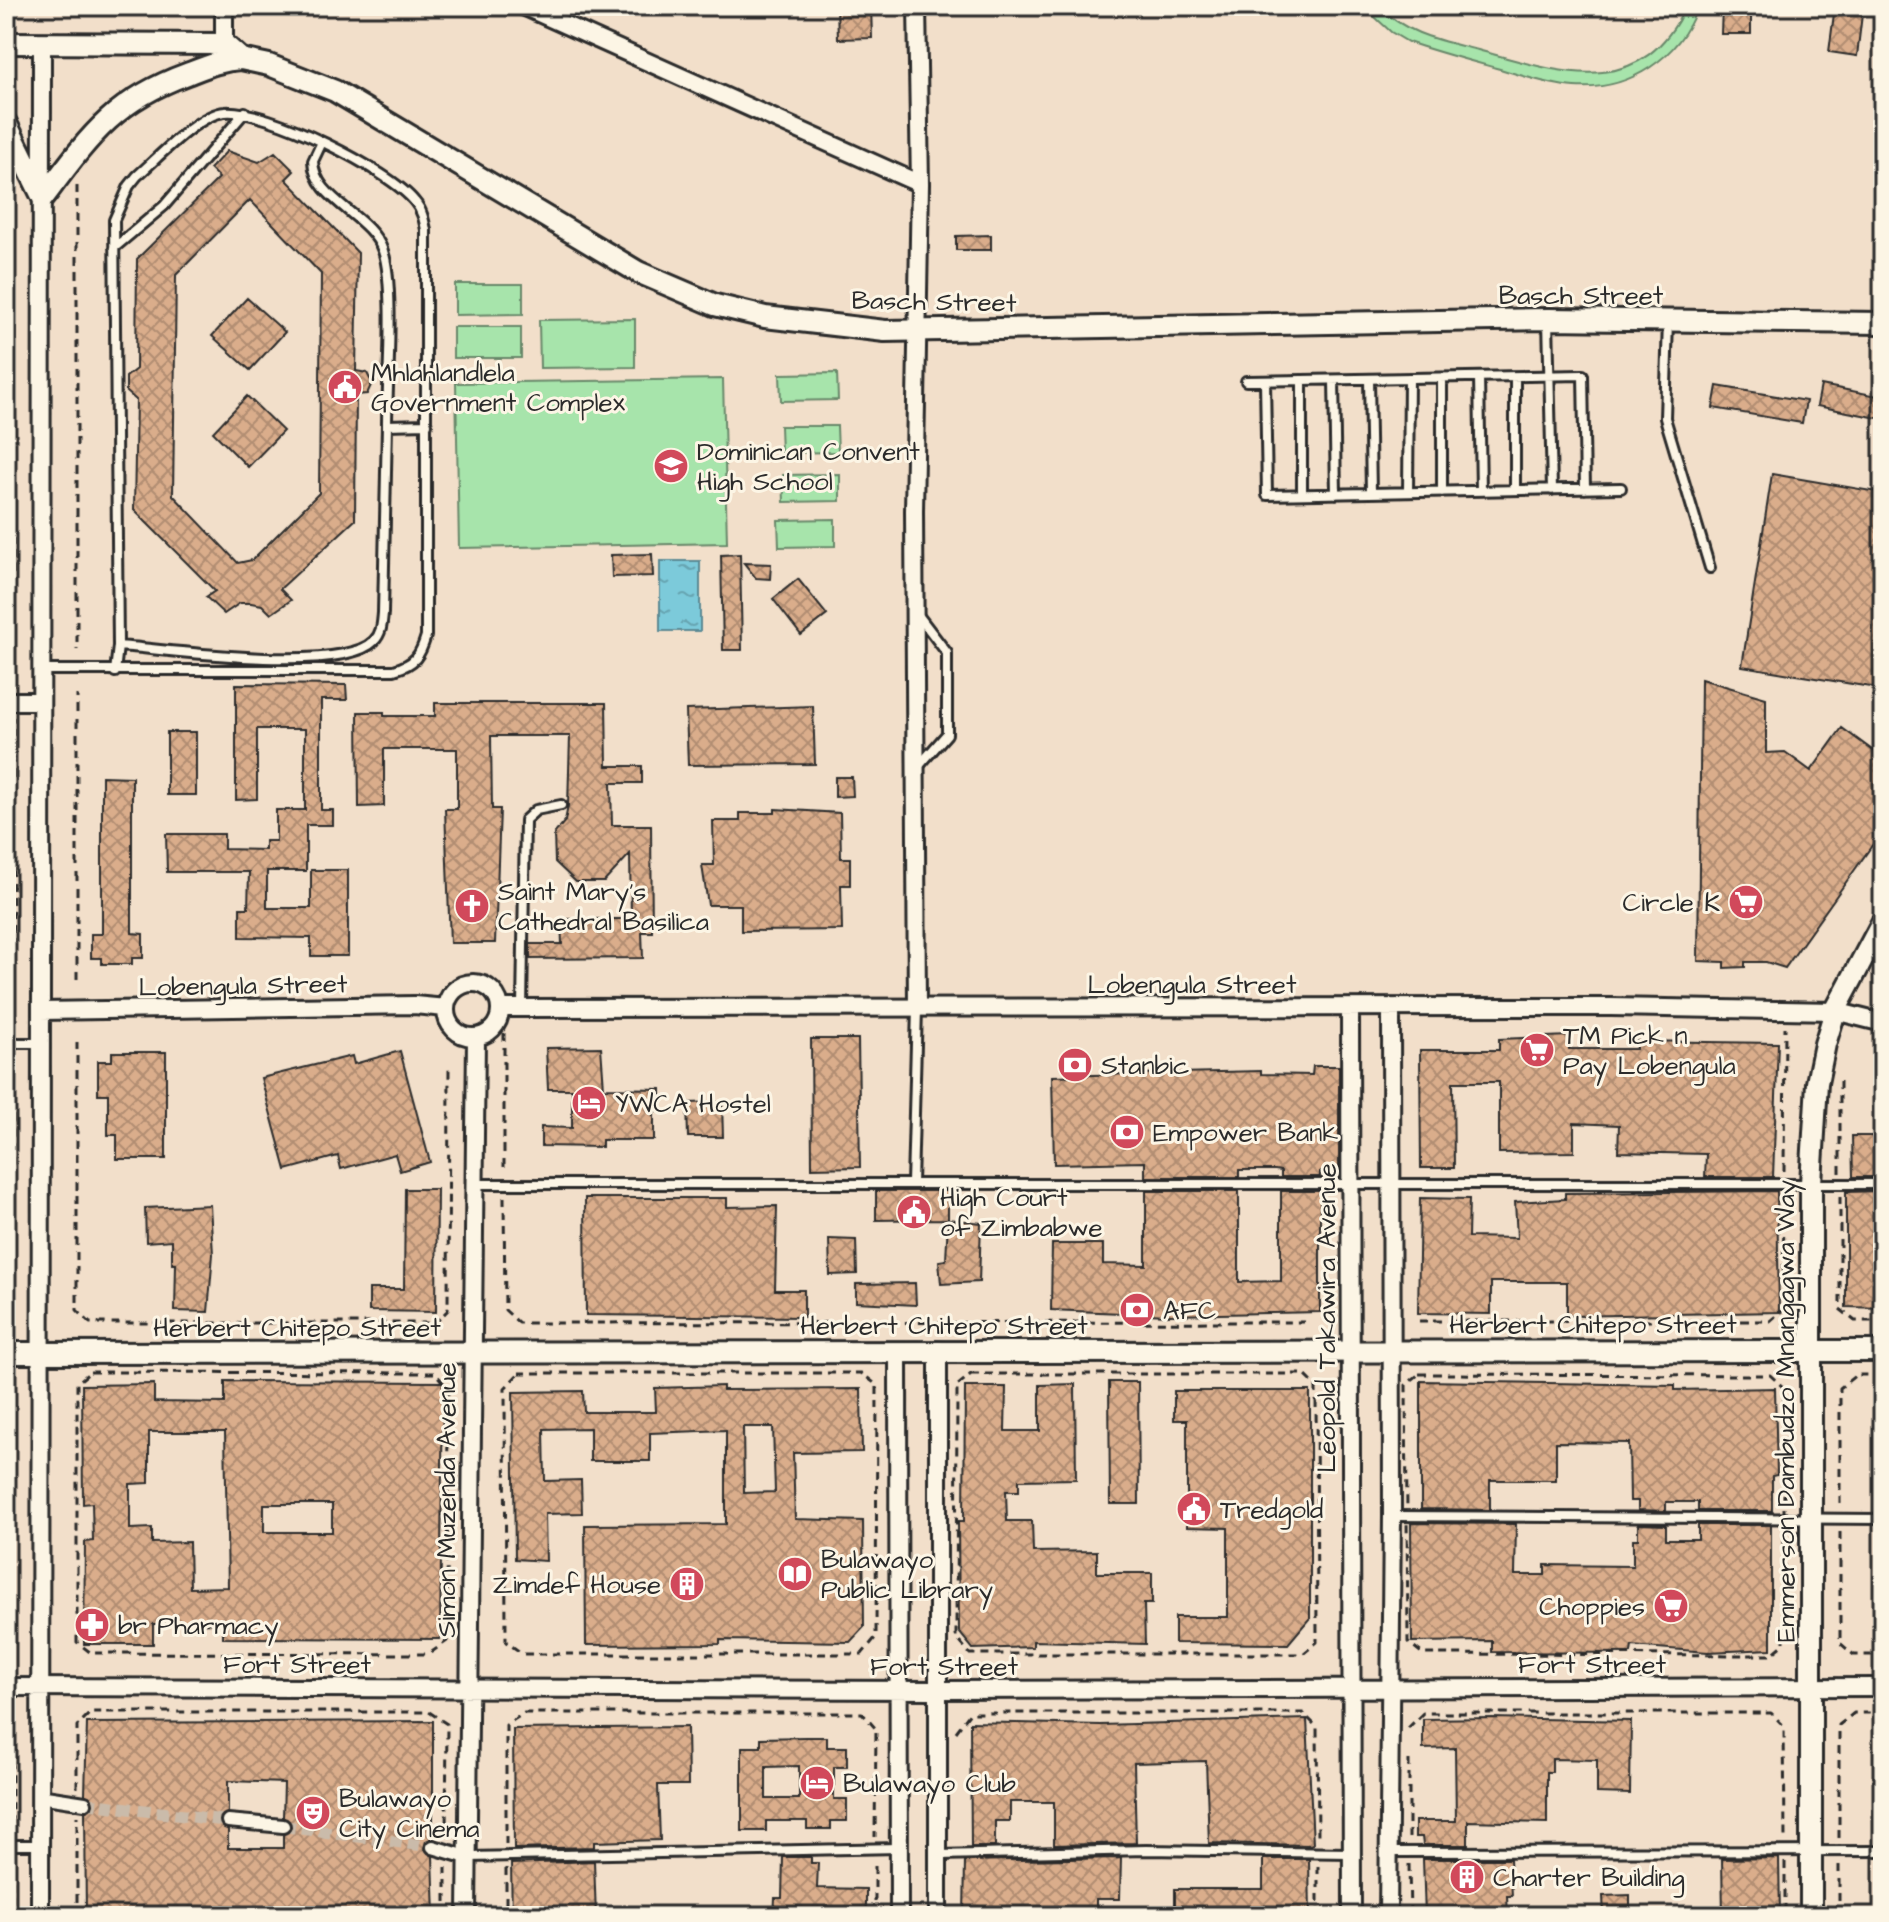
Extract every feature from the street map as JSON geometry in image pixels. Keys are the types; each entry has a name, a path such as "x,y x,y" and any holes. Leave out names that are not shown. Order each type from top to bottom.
{"street":[{"path":"6,43 224,44 224,6"},
{"path":"523,6 920,184"},
{"path":"917,6 920,184 916,331 917,1009"},
{"path":"40,1916 42,43"},
{"name":"Basch Street","path":"224,44 241,59 269,65 335,91 638,272 715,305 765,317 885,331 1548,319 1883,323"},
{"path":"43,198 87,139 137,95 223,60 241,59"},
{"path":"6,123 43,198"},
{"path":"9,701 40,701"},
{"name":"Emmerson Dambudzo Mnangagwa Way","path":"1811,1916 1811,1183 1817,1083 1835,1011 1883,921"},
{"path":"467,983 489,988 500,1008 494,1027 476,1037 454,1029 446,1008 457,988 467,983"},
{"name":"Lobengula Street","path":"41,1011 414,1005 446,1008"},
{"name":"Lobengula Street","path":"500,1008 1835,1011 1883,1023"},
{"name":"Leopold Takawira Avenue","path":"1350,1008 1349,1689 1352,1916"},
{"path":"1388,1916 1392,1516 1391,1008"},
{"name":"Simon Muzenda Avenue","path":"467,1916 476,1037"},
{"path":"938,1350 938,1916"},
{"path":"898,1351 899,1916"},
{"name":"Herbert Chitepo Street","path":"6,1353 1883,1351"},
{"name":"Fort Street","path":"6,1687 899,1690 1883,1687"},
{"path":"39,1796 81,1802"},
{"path":"228,1821 283,1826"},
{"path":"433,1847 467,1857"}],"lane":[{"path":"114,248 164,206 245,112"},
{"path":"41,670 115,672 394,670 409,665 421,656 426,636 427,424 426,230 422,214 401,188 322,142 277,121 245,112 210,115 137,176 118,206 114,248 118,646 115,672"},
{"path":"118,646 278,659 349,653 374,641 382,628 387,266 374,232 319,183 313,161 322,142"},
{"path":"1548,319 1552,490"},
{"path":"1668,321 1665,418 1710,568"},
{"path":"1246,381 1583,375 1585,489"},
{"path":"1479,377 1481,491"},
{"path":"1515,377 1515,490"},
{"path":"1408,492 1409,378"},
{"path":"1442,378 1442,492"},
{"path":"1369,379 1371,493"},
{"path":"1302,380 1302,494"},
{"path":"1334,380 1336,494"},
{"path":"1265,381 1267,495 1621,488"},
{"path":"387,425 427,424"},
{"path":"915,611 947,653 947,734 916,770"},
{"path":"522,1008 525,820 536,810 561,805"},
{"path":"912,1183 917,1009"},
{"path":"9,1043 40,1043"},
{"path":"473,1184 1883,1184"},
{"path":"1392,1516 1883,1519"},
{"path":"9,1845 39,1845"},
{"path":"467,1857 899,1848"},
{"path":"938,1855 1146,1850 1351,1853"},
{"path":"1387,1852 1883,1851"}],"path":[{"path":"77,179 77,650"},
{"path":"6,1316 12,1311 9,701 13,181"},
{"path":"77,695 77,979"},
{"path":"1419,1321 1770,1321 1783,1310 1785,1027"},
{"path":"504,1033 505,1310 519,1323 1304,1322"},
{"path":"77,1042 77,1310 90,1323 435,1323 448,1310 449,1068"},
{"path":"90,1372 435,1373 448,1388 447,1641 429,1654 91,1653 77,1642 77,1383 90,1372"},
{"path":"519,1373 861,1373 877,1385 876,1637 862,1654 523,1654 506,1642 505,1388 519,1373"},
{"path":"971,1374 1304,1374 1316,1386 1317,1642 1303,1654 970,1654 956,1637 957,1386 971,1374"},
{"path":"1856,1375 1883,1375"},
{"path":"77,1916 81,1802 77,1726 91,1712 429,1712 447,1724 446,1916"},
{"path":"506,1916 506,1725 524,1713 862,1713 876,1729 875,1916"},
{"path":"956,1729 970,1713 1303,1713 1317,1727 1318,1916"},
{"path":"1409,1743 1408,1727 1423,1713 1771,1713 1784,1726 1785,1916"},
{"path":"1839,1916 1839,1725 1854,1713 1883,1713"},
{"path":"6,1721 12,1726 9,1845 12,1916"},
{"path":"1409,1758 1410,1916"}],"green space":[{"path":"1363,6 1379,6 1412,30 1438,40 1538,66 1595,73 1621,68 1645,57 1667,37 1686,6 1698,6 1690,25 1678,41 1650,68 1614,83 1574,87 1535,79 1408,42 1391,32"},
{"path":"455,284 523,284 523,314 455,315"},
{"path":"635,319 635,367 540,368 539,320"},
{"path":"453,327 521,327 521,358 453,358"},
{"path":"837,373 838,400 781,401 780,374"},
{"path":"723,379 727,543 459,548 456,383"},
{"path":"780,426 837,426 838,452 781,453"},
{"path":"840,474 840,501 784,502 783,475"},
{"path":"835,519 835,546 779,547 778,520"}],"water":[{"path":"660,561 700,561 700,631 660,631"}],"building":[{"path":"837,6 871,6 872,38 838,39"},
{"path":"1722,6 1751,7 1751,34 1721,34"},
{"path":"1835,6 1863,6 1857,56 1829,52"},
{"name":"Mhlahlandlela Government Complex","path":"227,151 259,162 275,152 294,171 286,179 358,253 356,371 367,373 372,383 367,394 356,395 355,520 280,589 291,600 271,614 262,605 240,603 224,614 206,597 215,591 134,510 136,400 126,391 126,377 136,369 137,259 219,178 210,169","holes":["250,200 321,274 319,493 252,560 238,563 173,495 176,275"]},
{"path":"991,235 991,250 956,250 956,236"},
{"path":"247,298 285,332 250,370 212,336"},
{"path":"1821,385 1883,397 1883,419 1817,406"},
{"path":"1717,386 1806,401 1802,423 1713,408"},
{"path":"247,396 283,431 248,467 213,432"},
{"path":"1772,474 1883,493 1883,689 1742,666"},
{"path":"652,554 653,576 612,577 611,555"},
{"path":"740,554 742,650 723,650 721,555"},
{"path":"744,563 771,564 770,579 756,578"},
{"path":"798,579 827,615 801,635 773,599"},
{"path":"1701,679 1766,698 1766,753 1785,752 1811,771 1842,728 1883,758 1883,830 1785,968 1766,962 1745,962 1745,967 1724,968 1724,962 1698,961"},
{"path":"236,684 346,685 347,700 321,700 321,810 333,810 333,825 306,825 306,871 267,871 267,908 311,908 311,870 348,870 348,956 311,956 311,938 240,937 240,908 248,908 249,872 167,872 166,834 224,834 224,849 265,850 265,841 276,841 276,810 305,810 305,729 257,729 257,799 236,800"},
{"path":"435,703 606,703 607,766 642,766 642,783 611,783 612,825 651,825 652,932 642,932 643,958 530,959 530,944 562,944 561,919 631,919 630,854 604,882 576,882 555,862 554,834 565,821 568,806 570,736 491,736 492,809 500,809 495,943 450,943 445,809 457,809 457,749 384,749 384,806 359,807 358,712 384,712 384,716 435,716"},
{"path":"813,706 815,764 688,765 686,710"},
{"path":"167,732 196,732 196,795 167,795"},
{"path":"102,776 132,777 132,933 143,934 143,958 132,958 132,964 102,964 102,958 91,958 91,934 102,934"},
{"path":"835,777 852,777 853,796 835,797"},
{"path":"775,809 840,813 841,858 850,858 850,885 841,885 842,930 741,931 741,905 708,905 702,865 714,865 713,821 740,821 740,813 775,813"},
{"path":"1569,1036 1569,1049 1636,1049 1636,1041 1778,1043 1773,1177 1705,1177 1706,1154 1618,1152 1619,1125 1574,1123 1574,1152 1499,1153 1499,1082 1453,1082 1454,1168 1421,1168 1420,1050 1499,1050 1499,1039"},
{"path":"811,1039 858,1039 860,1167 812,1168"},
{"path":"601,1047 604,1088 661,1089 661,1111 654,1111 654,1140 602,1140 602,1147 541,1146 541,1127 572,1128 572,1089 548,1089 546,1048"},
{"path":"400,1051 430,1162 400,1171 395,1154 341,1169 338,1156 286,1170 261,1078 352,1056 354,1064"},
{"path":"112,1052 166,1052 166,1159 117,1159 117,1135 108,1135 108,1094 98,1094 98,1061 112,1061"},
{"path":"1313,1066 1339,1066 1339,1172 1320,1172 1320,1177 1281,1177 1281,1171 1275,1170 1239,1170 1239,1177 1145,1177 1145,1162 1054,1164 1052,1076 1261,1071 1261,1074 1312,1075"},
{"path":"722,1102 723,1137 688,1137 687,1103"},
{"path":"1852,1136 1883,1136 1883,1177 1853,1177"},
{"path":"405,1189 437,1189 436,1312 369,1311 369,1289 404,1289"},
{"path":"876,1191 948,1191 948,1219 876,1220"},
{"path":"1146,1191 1239,1191 1239,1282 1281,1281 1281,1191 1320,1191 1320,1312 1170,1315 1051,1310 1052,1244 1103,1244 1103,1264 1146,1265"},
{"path":"1777,1191 1779,1312 1567,1316 1567,1282 1491,1282 1491,1314 1418,1313 1420,1198 1469,1199 1468,1237 1517,1238 1515,1202 1565,1199 1565,1193"},
{"path":"1883,1191 1883,1308 1846,1307 1846,1192"},
{"path":"585,1198 727,1198 727,1207 777,1206 775,1290 804,1290 804,1317 586,1315"},
{"path":"210,1205 213,1254 208,1312 175,1311 176,1264 172,1264 172,1240 146,1242 145,1208"},
{"path":"948,1219 981,1223 979,1282 941,1284 939,1261 946,1260"},
{"path":"829,1239 856,1240 857,1274 830,1275"},
{"path":"915,1283 916,1305 856,1302 856,1284"},
{"path":"225,1381 443,1382 440,1639 223,1638 223,1623 153,1624 153,1644 84,1644 85,1542 93,1541 92,1503 83,1504 82,1385 154,1384 154,1402 225,1403","holes":["149,1432 225,1432 228,1587 190,1588 189,1542 152,1543 152,1528 130,1529 130,1484 149,1483","264,1504 332,1504 332,1532 264,1532"]},
{"path":"1421,1381 1675,1385 1675,1390 1775,1388 1777,1475 1772,1476 1772,1511 1698,1511 1698,1502 1666,1502 1666,1511 1638,1510 1638,1501 1630,1501 1629,1443 1556,1442 1556,1480 1490,1480 1490,1510 1421,1509"},
{"path":"1109,1382 1138,1382 1139,1504 1110,1504"},
{"path":"1075,1384 1076,1479 1019,1480 1019,1491 1006,1491 1007,1521 1032,1521 1033,1552 1097,1551 1097,1573 1152,1573 1152,1604 1144,1604 1145,1644 1033,1641 1033,1647 973,1649 959,1632 958,1521 964,1521 965,1387 1006,1387 1005,1431 1040,1431 1040,1385"},
{"path":"655,1388 861,1389 862,1452 793,1453 795,1519 863,1521 864,1627 850,1642 720,1640 720,1644 586,1645 585,1525 726,1524 726,1430 650,1433 650,1461 590,1461 590,1428 544,1429 545,1481 581,1480 582,1513 545,1514 546,1561 515,1559 513,1392 583,1391 584,1412 656,1412","holes":["743,1427 773,1427 775,1492 744,1493"]},
{"path":"1174,1391 1310,1391 1310,1618 1288,1644 1175,1643 1175,1617 1228,1617 1228,1528 1187,1527 1187,1420 1174,1420"},
{"path":"1411,1523 1516,1524 1515,1575 1545,1575 1545,1565 1633,1566 1633,1539 1638,1539 1638,1524 1666,1525 1666,1539 1698,1539 1698,1525 1771,1525 1771,1649 1708,1652 1632,1646 1631,1653 1492,1652 1492,1641 1412,1642"},
{"path":"1307,1719 1313,1844 1209,1843 1206,1761 1134,1763 1136,1843 1054,1845 1054,1802 1010,1802 1010,1821 995,1821 995,1847 971,1847 970,1722 1100,1725"},
{"path":"1423,1719 1631,1721 1630,1794 1597,1793 1597,1760 1552,1759 1552,1772 1547,1772 1547,1823 1468,1821 1468,1845 1423,1845 1422,1837 1415,1837 1415,1821 1456,1821 1455,1748 1423,1749"},
{"path":"433,1721 433,1838 426,1841 424,1848 433,1856 435,1916 296,1916 265,1912 220,1916 86,1916 85,1812 94,1804 85,1794 87,1723","holes":["228,1781 284,1783 283,1817 292,1826 283,1835 283,1848 228,1848 228,1830 219,1821 228,1812"]},
{"path":"687,1727 688,1785 658,1785 660,1840 594,1842 594,1847 514,1849 513,1729"},
{"name":"Bulawayo Club","path":"827,1737 827,1747 847,1747 847,1767 834,1767 834,1799 847,1799 847,1821 831,1821 831,1829 807,1829 807,1821 766,1821 766,1831 742,1831 742,1747 761,1747 761,1738","holes":["799,1766 799,1799 766,1799 766,1767"]},
{"path":"783,1857 811,1857 811,1863 818,1863 817,1888 866,1889 866,1916 774,1916 775,1898 782,1898"},
{"path":"1121,1858 1120,1899 1096,1899 1096,1916 964,1916 965,1861"},
{"path":"1779,1858 1780,1916 1723,1916 1722,1859"},
{"path":"1263,1859 1309,1859 1310,1916 1175,1916 1175,1889 1263,1889"},
{"name":"Charter Building","path":"1423,1859 1510,1859 1512,1896 1507,1896 1508,1916 1425,1916"},
{"path":"594,1861 596,1916 512,1916 511,1864"},
{"path":"1630,1895 1630,1916 1604,1916 1603,1896"}],"tunnel":[{"path":"85,1803 228,1821"},
{"path":"283,1826 433,1847"}],"place":[{"name":"Mhlahlandlela Government Complex","path":"345,387"},
{"name":"Dominican Convent High School","path":"671,466"},
{"name":"Circle K","path":"1746,902"},
{"name":"Saint Mary's Cathedral Basilica","path":"472,906"},
{"name":"TM Pick n Pay Lobengula","path":"1537,1050"},
{"name":"Stanbic","path":"1075,1065"},
{"name":"YWCA Hostel","path":"589,1103"},
{"name":"Empower Bank","path":"1127,1132"},
{"name":"High Court of Zimbabwe","path":"914,1212"},
{"name":"AFC","path":"1137,1310"},
{"name":"Tredgold","path":"1194,1509"},
{"name":"Bulawayo Public Library","path":"795,1574"},
{"name":"Zimdef House","path":"687,1584"},
{"name":"Choppies","path":"1671,1606"},
{"name":"br Pharmacy","path":"92,1625"},
{"name":"Bulawayo Club","path":"817,1783"},
{"name":"Bulawayo City Cinema","path":"313,1813"},
{"name":"Charter Building","path":"1467,1877"}]}
